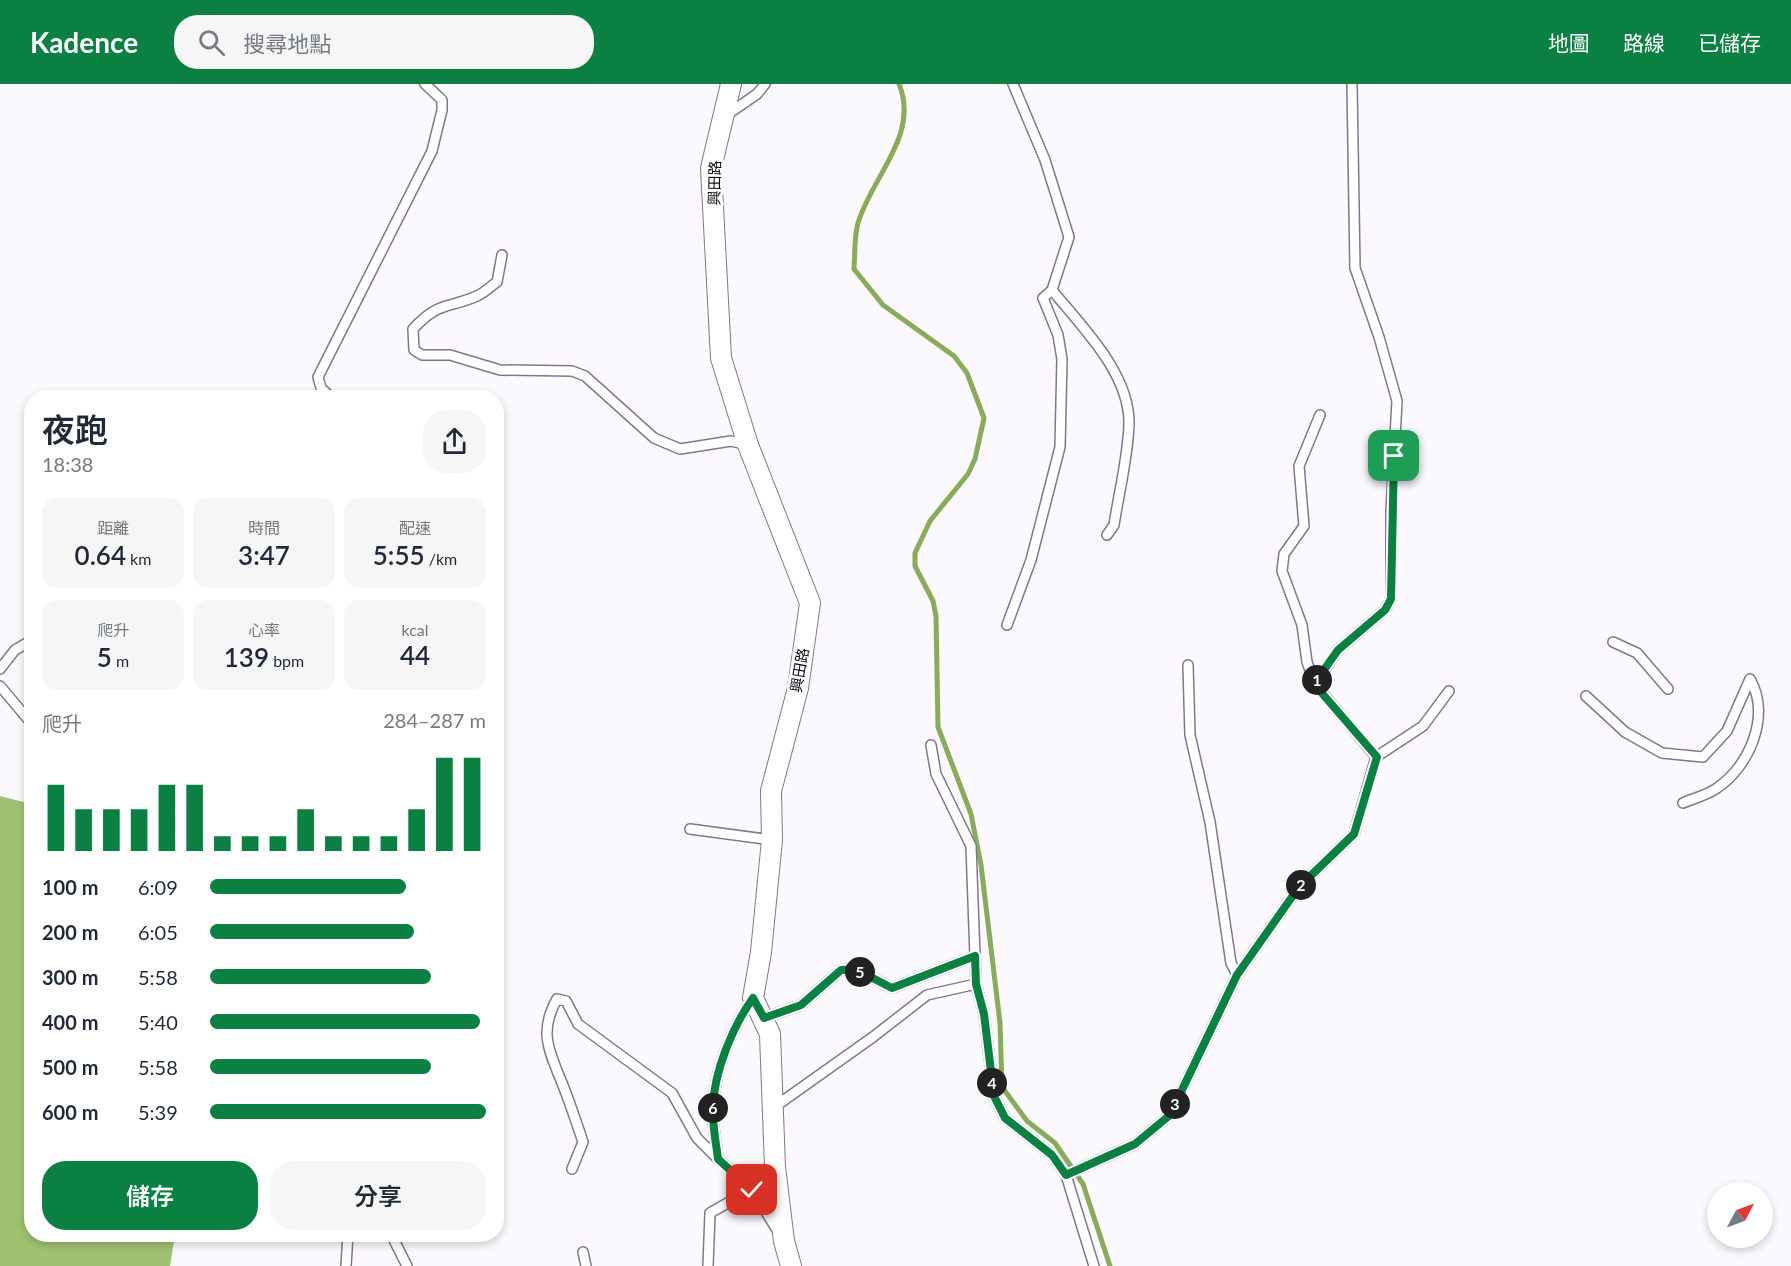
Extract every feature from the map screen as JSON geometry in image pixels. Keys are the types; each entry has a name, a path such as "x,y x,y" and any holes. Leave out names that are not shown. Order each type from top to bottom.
{"street":[{"name":"興田路","path":"731,84 711,168 721,358 748,445 810,603 798,688 771,791 772,840 762,952 753,998"},
{"path":"753,998 770,1034 775,1167 784,1241 791,1266"}],"lane":[{"path":"324,390 318,377 432,151 442,110 442,100 425,84"},
{"path":"722,117 757,94 765,84"},
{"path":"1007,625 1031,560 1060,447 1062,360 1058,335 1043,298 1052,290 1069,237 1045,160 1013,84"},
{"path":"1314,684 1338,650 1385,610 1391,599 1391,510 1397,401 1379,337 1355,268 1352,84"},
{"path":"502,255 497,282 478,296 439,307 424,317 413,329 414,350 422,355 450,356 500,370 572,371 585,376 654,438 680,449 731,441 748,445"},
{"path":"1052,290 1092,339 1112,369 1122,391 1129,423 1114,525 1107,535"},
{"path":"1320,415 1299,466 1304,526 1284,554 1282,571 1302,625 1307,662 1314,684 1377,757"},
{"path":"1613,642 1636,653 1668,689"},
{"path":"0,669 15,650 24,645"},
{"path":"1188,665 1190,735 1210,822 1231,963 1237,975"},
{"path":"1586,696 1625,732 1662,753 1702,757 1727,731 1750,679 1758,693 1759,725 1745,758 1718,788 1683,803"},
{"path":"0,686 24,714"},
{"path":"1066,1175 1135,1144 1170,1115 1237,975 1299,887 1354,834 1377,757 1423,726 1449,690"},
{"path":"931,745 936,774 971,846 976,984 984,1014 994,1096 1005,1118 1052,1155 1066,1175 1094,1266"},
{"path":"690,829 772,840"},
{"path":"764,1018 801,1005 841,970 855,969 892,988 975,956"},
{"path":"773,1108 873,1037 927,994 976,984"},
{"path":"718,1159 713,1107 720,1070 743,1012 753,998"},
{"path":"572,1169 583,1142 549,1055 546,1030 548,1014 557,999 566,1001 578,1024 672,1093 698,1138 752,1190 784,1241"},
{"path":"708,1266 710,1213 752,1190"},
{"path":"346,1266 348,1242"},
{"path":"395,1242 407,1266"},
{"path":"583,1252 586,1266"}],"green space":[{"path":"0,796 24,802 24,1242 174,1242 170,1266 0,1266"}],"waterway":[{"path":"899,84 904,103 899,138 858,223 854,269 883,305 954,356 967,373 984,418 975,459 968,474 930,521 915,553 915,566 933,601 936,616 938,727 971,814 981,865 1000,1023 1002,1087 1027,1121 1055,1143 1083,1184 1110,1266"}],"route":[{"path":"752,1190 718,1159 713,1107 720,1070 743,1012 753,998 764,1018 801,1005 841,970 855,969 892,988 975,956 976,984 984,1014 994,1096 1005,1118 1026,1137 1052,1155 1066,1175 1135,1144 1170,1115 1237,975 1299,887 1354,834 1377,757 1314,684 1338,650 1385,610 1391,599 1391,510 1394,456"}]}
